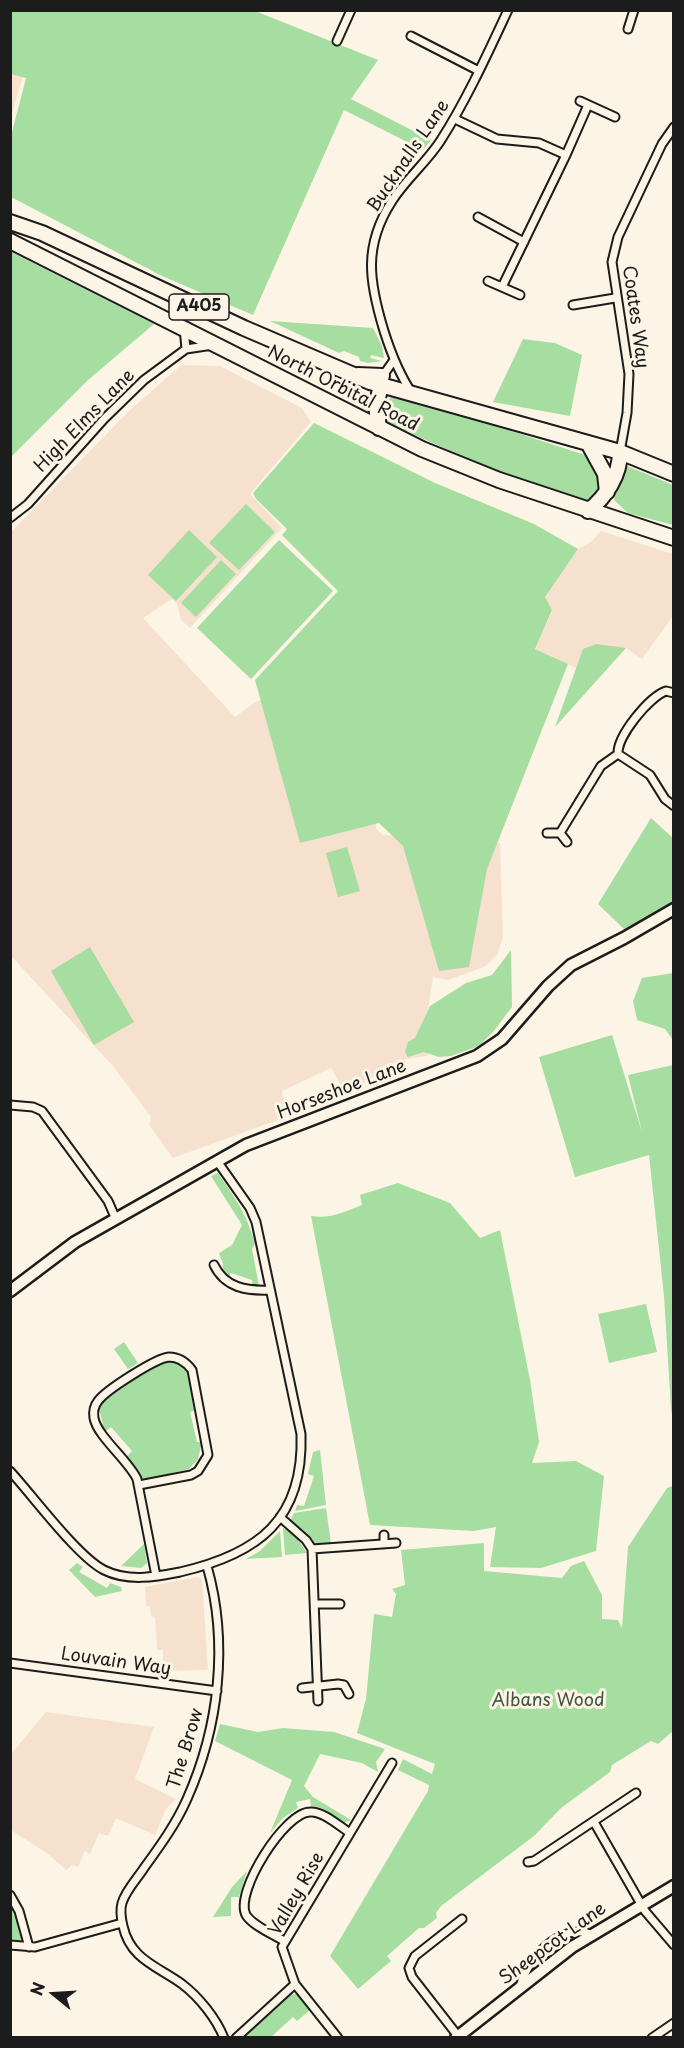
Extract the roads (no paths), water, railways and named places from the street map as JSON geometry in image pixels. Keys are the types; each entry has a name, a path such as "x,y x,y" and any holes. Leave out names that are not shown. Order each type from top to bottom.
{"highway":[{"name":"A405","path":"10,216 42,233"},
{"name":"North Orbital Road","path":"10,222 42,233 308,356 358,375 382,381 414,395 620,452 674,474"},
{"name":"North Orbital Road","path":"10,242 379,428 472,470 588,511 674,538"},
{"path":"379,428 376,405 382,381"},
{"path":"588,443 605,474 607,492"},
{"path":"588,511 607,492 615,478 620,452"}],"street":[{"path":"337,41 351,10"},
{"name":"Bucknalls Lane","path":"414,395 394,360 371,285 370,263 376,235 393,200 439,144 454,119 508,10"},
{"path":"628,29 634,10"},
{"path":"411,36 479,71"},
{"path":"580,102 615,117"},
{"path":"502,287 588,105"},
{"path":"454,119 497,139 539,143 566,155"},
{"name":"Coates Way","path":"620,452 627,413 629,374 612,276 615,247 662,144 674,127"},
{"path":"478,217 524,242"},
{"path":"488,281 520,295"},
{"path":"573,305 615,298"},
{"path":"184,328 186,349 216,345"},
{"name":"High Elms Lane","path":"10,518 28,504 124,398 186,349"},
{"path":"382,381 394,360"},
{"path":"560,833 601,766 618,754 620,738 655,697 666,691 674,693"},
{"path":"618,754 650,775 665,800 674,806"},
{"path":"547,832 560,833 567,842"},
{"name":"Horseshoe Lane","path":"10,1291 75,1242 115,1217 217,1161 295,1125 477,1056 501,1039 548,986 571,965 632,934 674,909"},
{"path":"10,1105 33,1107 42,1111 108,1201 115,1217"},
{"path":"10,1471 93,1563 122,1576 156,1576 207,1566 243,1552 257,1542 280,1517 292,1494 300,1468 302,1434 253,1215 217,1161"},
{"path":"214,1265 219,1276 234,1286 270,1290"},
{"path":"139,1485 191,1475 198,1471 208,1455 208,1443 192,1370 188,1364 175,1358 161,1359 100,1398 96,1404 94,1420 131,1468 139,1485 156,1576"},
{"path":"280,1517 306,1540 312,1550 318,1701"},
{"path":"384,1535 384,1544"},
{"path":"312,1550 396,1543"},
{"name":"The Brow","path":"122,1923 122,1902 169,1834 187,1799 213,1721 217,1691 218,1645 207,1566"},
{"path":"315,1604 340,1604"},
{"name":"Louvain Way","path":"10,1663 217,1691"},
{"path":"302,1688 344,1685 350,1694"},
{"name":"Valley Rise","path":"338,2037 295,1983 282,1950 284,1941 392,1763"},
{"path":"528,1862 534,1861 636,1793"},
{"path":"284,1941 252,1921 244,1907 247,1889 268,1848 294,1818 306,1812 317,1812 350,1833"},
{"path":"594,1822 641,1904 674,1945"},
{"name":"Sheepcot Lane","path":"457,2037 591,1934 674,1886"},
{"path":"10,1895 19,1911 29,1947"},
{"path":"457,2037 412,1977 409,1968 415,1956 462,1918"},
{"path":"10,1946 29,1947 83,1936 122,1923 128,1941 138,1956 190,1992 212,2016 224,2037"},
{"path":"520,1987 530,1961 546,1946 574,1932 591,1934"},
{"path":"236,2037 295,1983"},
{"path":"652,2037 674,2023"}],"park label":[{"name":"Albans Wood","path":"548,1701"}]}
